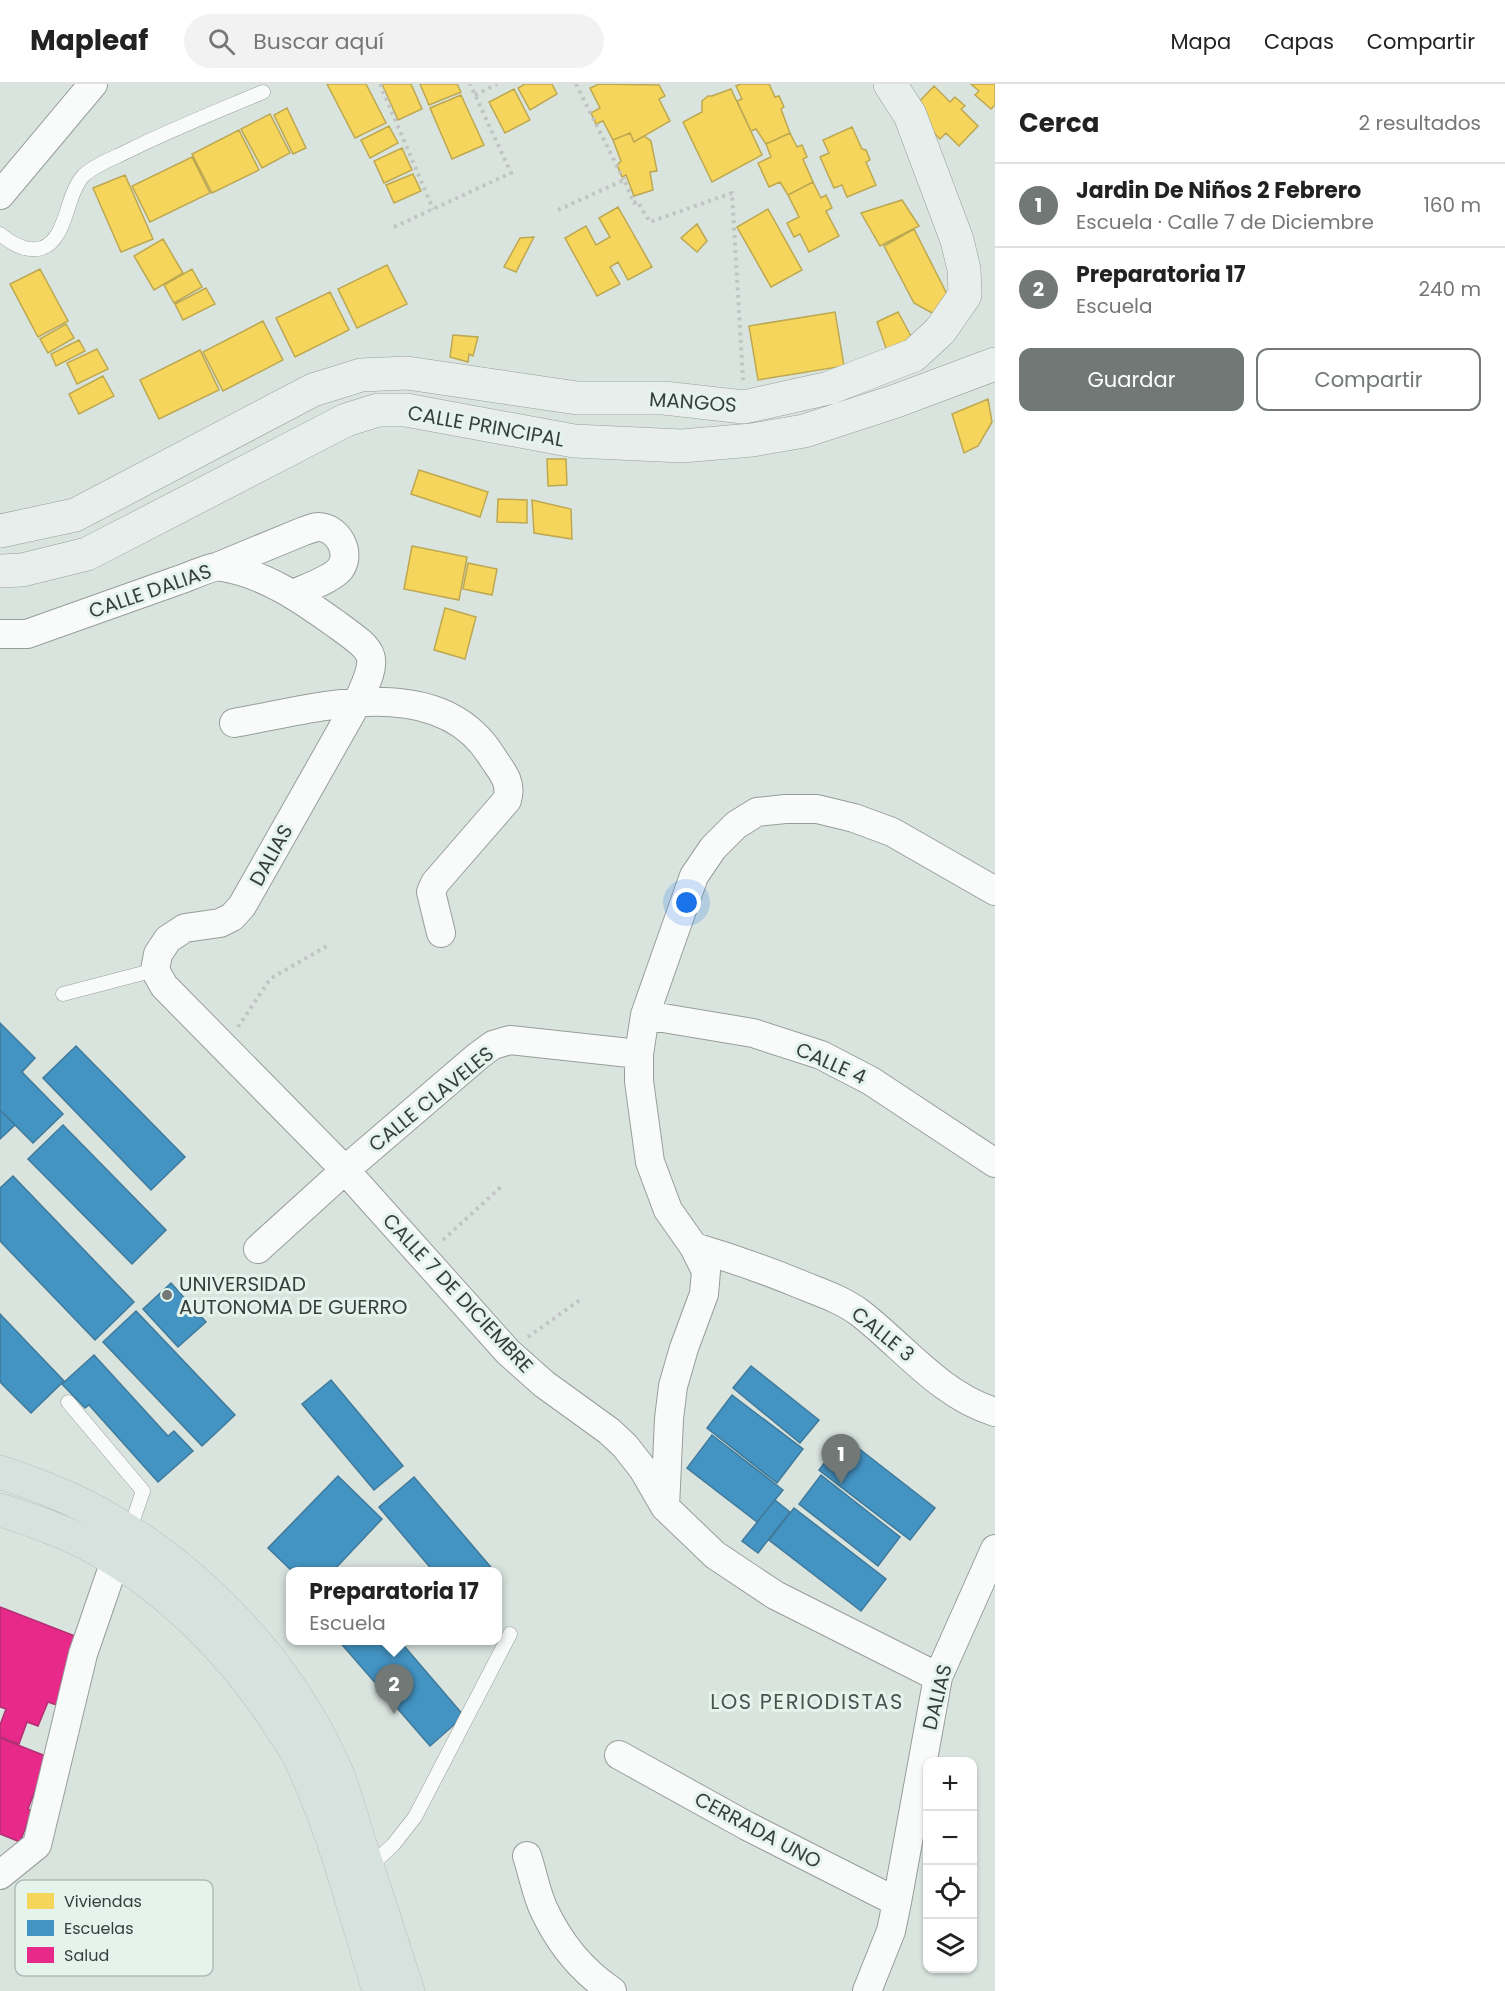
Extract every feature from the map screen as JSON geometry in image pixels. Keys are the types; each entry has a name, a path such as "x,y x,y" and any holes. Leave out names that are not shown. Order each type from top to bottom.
{"main road":[{"path":"0,1472 52,1491 99,1513 153,1547 206,1590 260,1647 304,1710 336,1771 408,1991"},
{"path":"0,1510 26,1518 93,1547 148,1581 212,1638 261,1696 301,1760 324,1814 379,1991"}],"street":[{"path":"0,195 93,84"},
{"name":"MANGOS","path":"458,381 578,398 664,398 744,407 829,388 914,355 940,331 965,295 964,269 957,240 910,115 890,84"},
{"name":"CALLE PRINCIPAL","path":"0,571 22,570 87,554 346,420 378,410 406,410 574,441 682,446 752,440 804,431 896,401 995,364"},
{"name":"CALLE PRINCIPAL","path":"0,531 75,515 313,390 362,375 407,373 458,381"},
{"path":"454,420 458,381"},
{"path":"219,566 304,531 317,527 327,529 343,546 345,558 341,568 335,574 294,594"},
{"name":"CALLE DALIAS","path":"0,634 27,634 219,566 258,578 294,594 360,641 370,652 373,665 358,701"},
{"path":"234,723 358,701 421,705 458,720 485,745 507,780 510,790 507,800 435,883 431,892 441,933"},
{"name":"DALIAS","path":"155,970 158,954 168,939 185,928 220,923 232,917 242,906 358,701"},
{"path":"665,1507 669,1419 673,1386 704,1294 706,1271 694,1247 668,1210 650,1162 639,1082 639,1054 645,1015 694,876 713,848 736,825 757,812 785,809 817,810 854,818 892,832 995,891"},
{"name":"CALLE 7 DE DICIEMBRE","path":"155,970 164,986 345,1170 508,1352 544,1384 609,1431 625,1446 643,1469 665,1507 715,1555 775,1595 938,1677"},
{"name":"CALLE 4","path":"645,1015 753,1033 821,1055 871,1081 995,1163"},
{"name":"CALLE CLAVELES","path":"258,1249 345,1170 478,1056 494,1045 510,1040 639,1054"},
{"name":"CALLE 3","path":"694,1247 747,1262 836,1299 859,1312 945,1388 979,1407 995,1412"},
{"path":"0,1875 37,1845 82,1654 115,1561 129,1532"},
{"name":"DALIAS","path":"867,1991 891,1931 938,1677 995,1549"},
{"name":"CERRADA UNO","path":"620,1755 747,1826 897,1902"},
{"path":"527,1856 543,1909 564,1947 599,1982 612,1991"}],"lane":[{"path":"0,234 24,249 39,249 51,243 59,232 70,198 85,174 165,133 263,92"},
{"path":"63,994 155,970"},
{"path":"68,1402 143,1491 129,1532"},
{"path":"368,1868 393,1845 415,1817 510,1634"}],"path":[{"path":"380,84 433,209"},
{"path":"394,226 511,173 470,84"},
{"path":"475,95 497,84"},
{"path":"576,84 634,203 637,201 650,222 732,193 744,407"},
{"path":"558,210 624,180"},
{"path":"225,1047 270,979 327,946"},
{"path":"423,1258 504,1184"},
{"path":"508,1352 581,1299"}],"building: Viviendas":[{"path":"327,84 366,84 386,123 355,138"},
{"path":"382,84 411,84 422,109 398,120"},
{"path":"420,84 457,84 461,92 429,105"},
{"path":"525,84 552,84 557,94 530,110 518,88"},
{"path":"599,84 659,85 665,96 659,99 670,121 634,142 630,133 613,140 603,121 596,124 591,113 600,108 590,88"},
{"path":"769,84 775,97 779,96 784,107 781,109 790,133 766,144 756,129 751,131 737,101 742,99 736,86"},
{"path":"971,84 995,84 995,105 991,109 975,95 979,91"},
{"path":"934,86 950,102 955,97 965,106 961,109 978,126 959,146 946,133 940,139 921,120 916,105"},
{"path":"514,89 530,120 505,133 489,102"},
{"path":"731,89 762,155 712,182 683,122 702,112 702,101 708,96"},
{"path":"461,95 484,145 452,159 430,108"},
{"path":"287,108 306,148 293,154 274,115"},
{"path":"270,114 290,153 262,168 241,129"},
{"path":"389,126 398,143 370,158 361,140"},
{"path":"852,127 862,149 866,150 870,160 866,162 876,185 847,197 842,185 834,188 820,157 829,153 823,140"},
{"path":"239,130 259,170 212,193 192,154"},
{"path":"630,133 634,142 644,136 651,141 657,171 650,172 653,190 634,196 626,175 622,177 617,165 621,161 613,140"},
{"path":"790,133 797,147 802,145 807,157 803,159 813,182 788,195 780,182 769,187 758,163 771,157 766,144"},
{"path":"402,148 412,170 384,183 374,161"},
{"path":"192,157 210,193 150,222 132,186"},
{"path":"413,174 421,191 394,203 386,185"},
{"path":"125,175 153,239 121,252 93,188"},
{"path":"813,182 821,198 826,195 832,208 826,211 839,236 809,252 800,234 794,237 787,223 799,217 788,195"},
{"path":"902,200 919,226 880,246 861,213"},
{"path":"618,207 652,267 628,280 618,262 610,267 620,284 597,296 565,238 586,226 596,245 610,237 599,218"},
{"path":"768,209 802,270 771,287 737,227"},
{"path":"697,224 707,241 697,252 681,238"},
{"path":"914,229 951,302 934,314 914,303 884,246"},
{"path":"534,237 516,272 504,267 520,238"},
{"path":"163,239 183,273 154,290 134,256"},
{"path":"387,265 407,304 357,328 338,289"},
{"path":"40,269 68,321 38,337 10,284"},
{"path":"192,269 202,287 174,303 164,285"},
{"path":"206,288 215,304 183,320 175,304"},
{"path":"330,292 349,330 295,357 276,318"},
{"path":"835,312 844,366 758,380 749,326"},
{"path":"898,312 912,338 887,351 877,322"},
{"path":"263,321 283,360 223,391 203,352"},
{"path":"66,324 74,338 48,353 40,339"},
{"path":"453,335 478,337 473,356 469,354 468,362 450,357"},
{"path":"79,340 85,351 56,366 51,354"},
{"path":"97,349 108,369 77,384 67,363"},
{"path":"200,350 219,390 159,419 140,380"},
{"path":"103,376 114,396 79,414 69,394"},
{"path":"988,399 992,422 978,446 964,453 952,414"},
{"path":"547,459 566,459 567,485 548,486"},
{"path":"419,470 488,492 480,517 411,494"},
{"path":"498,499 527,500 527,523 497,522"},
{"path":"532,500 571,509 572,539 534,533"},
{"path":"412,546 467,557 459,600 404,589"},
{"path":"468,563 497,569 492,595 463,589"},
{"path":"445,608 476,617 465,659 434,650"}],"building: Escuelas":[{"path":"0,1023 35,1058 22,1072 63,1114 33,1143 0,1110"},
{"path":"76,1046 185,1157 151,1190 43,1078"},
{"path":"0,1110 15,1125 0,1139"},
{"path":"63,1125 166,1230 132,1264 28,1159"},
{"path":"13,1176 134,1302 95,1340 0,1241 0,1188"},
{"path":"171,1283 206,1322 178,1347 143,1309"},
{"path":"136,1311 235,1415 202,1446 103,1342"},
{"path":"0,1314 64,1381 31,1413 0,1382"},
{"path":"94,1355 168,1436 174,1431 193,1451 158,1482 89,1405 85,1408 62,1384"},
{"path":"751,1366 819,1420 800,1443 733,1388"},
{"path":"331,1380 403,1466 374,1490 302,1404"},
{"path":"732,1395 803,1449 777,1483 707,1428"},
{"path":"712,1435 783,1490 757,1522 687,1468"},
{"path":"844,1437 935,1508 910,1540 819,1470"},
{"path":"821,1475 900,1537 878,1566 799,1504"},
{"path":"338,1476 382,1519 337,1567 288,1567 268,1548"},
{"path":"414,1477 491,1567 430,1567 379,1507"},
{"path":"775,1500 790,1512 758,1553 742,1541"},
{"path":"794,1508 886,1579 861,1611 769,1540"},
{"path":"342,1645 403,1645 464,1716 430,1746"}],"building: Salud":[{"path":"0,1607 80,1638 65,1708 48,1702 38,1726 27,1722 19,1744 0,1737 0,1725 6,1709 0,1707"},
{"path":"0,1738 48,1757 28,1809 32,1811 20,1842 0,1834"}],"place":[{"name":"UNIVERSIDAD AUTONOMA DE GUERRO","path":"167,1295"},
{"name":"Jardin De Niños 2 Febrero","path":"841,1484"},
{"name":"Preparatoria 17","path":"394,1714"}],"district":[{"name":"LOS PERIODISTAS","path":"807,1701"}]}
